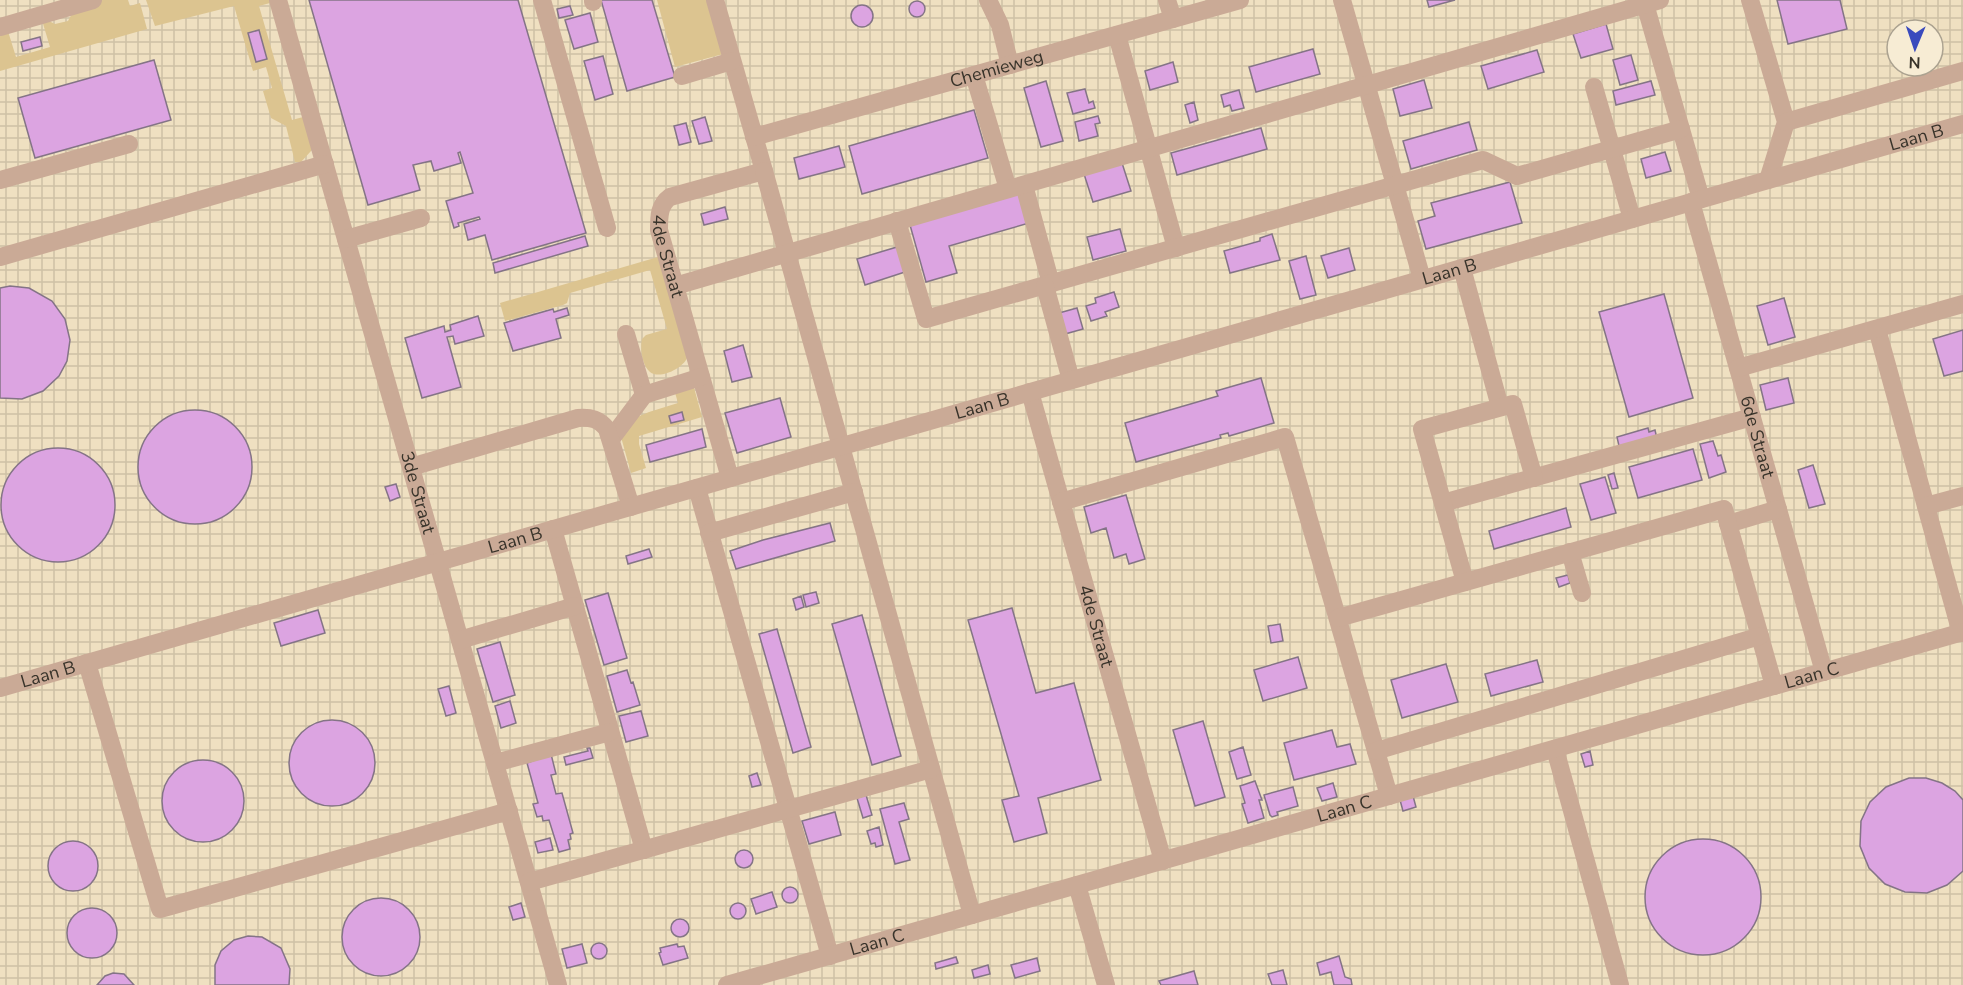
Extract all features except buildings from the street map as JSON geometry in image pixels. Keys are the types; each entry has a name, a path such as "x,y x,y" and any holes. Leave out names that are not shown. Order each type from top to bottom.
{"lane":[{"path":"0,27 93,0"},
{"name":"3de Straat","path":"278,0 558,985"},
{"path":"542,0 607,228"},
{"path":"715,0 972,915"},
{"path":"988,0 1000,25 1010,65"},
{"path":"1167,0 1173,19"},
{"name":"Chemieweg","path":"754,137 1240,0"},
{"path":"1342,0 1422,279"},
{"path":"1750,0 1786,122 1768,180"},
{"path":"675,286 1366,85 1615,6 1652,2"},
{"name":"6de Straat","path":"1652,2 1696,200 1738,368 1824,672"},
{"path":"1117,35 1176,248"},
{"path":"682,76 732,61"},
{"path":"1786,122 1963,71"},
{"path":"974,75 1016,187 1048,285 1071,380"},
{"path":"1594,87 1632,219"},
{"name":"Laan B","path":"0,688 1963,124"},
{"path":"897,221 926,320 1483,160 1517,176 1681,129"},
{"path":"0,180 129,144"},
{"path":"0,256 325,164"},
{"name":"4de Straat","path":"730,478 659,230 659,218 663,202 670,197 764,171"},
{"path":"346,239 421,218"},
{"path":"1462,268 1500,407"},
{"path":"1738,368 1963,304"},
{"path":"1876,329 1962,633"},
{"path":"626,334 644,395"},
{"path":"611,439 644,395 701,377"},
{"name":"4de Straat","path":"1030,392 1163,861"},
{"path":"1466,582 1422,429 1514,404 1534,478"},
{"path":"411,467 587,417 602,422 608,429 631,507"},
{"path":"1443,503 1752,417"},
{"path":"1061,502 1285,437 1389,796"},
{"path":"697,488 830,956"},
{"path":"710,533 854,492"},
{"path":"1926,506 1963,496"},
{"path":"1338,618 1724,509 1774,686"},
{"path":"1728,524 1778,509"},
{"path":"553,529 644,850"},
{"path":"1570,552 1582,593"},
{"path":"460,640 575,606"},
{"name":"Laan C","path":"727,985 1962,633"},
{"path":"1376,751 1760,636"},
{"path":"87,663 160,909 509,811"},
{"path":"495,763 610,732"},
{"path":"1555,749 1620,985"},
{"path":"529,882 931,769"},
{"path":"1077,885 1106,985"}],"shaded area":[{"path":"0,0 1963,0 1963,985 0,985"},
{"path":"103,0 128,0 130,6 140,3 147,29 0,71 0,30 7,28 16,57 50,47 41,17 55,24 68,21 75,8"},
{"path":"146,0 269,0 270,3 259,6 292,120 303,117 311,142 311,151 301,162 295,162 286,126 271,118 263,91 272,88 266,67 253,71 234,6 155,26"},
{"path":"657,0 708,0 723,54 675,67"},
{"path":"658,257 687,358 681,366 671,372 659,375 650,372 642,357 642,339 646,335 667,329 650,270 570,293 567,303 563,305 505,321 500,303"},
{"path":"693,384 702,417 639,436 646,468 631,473 621,437 635,418 678,403 674,389"}]}
